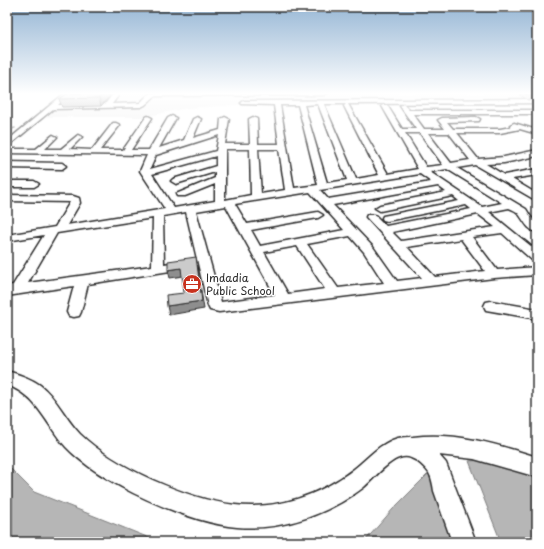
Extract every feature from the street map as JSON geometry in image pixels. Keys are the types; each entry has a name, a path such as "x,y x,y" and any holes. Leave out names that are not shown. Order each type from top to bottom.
{"street":[{"path":"7,145 38,119"},
{"path":"126,152 148,119"},
{"path":"171,211 146,173 146,168 152,153 172,119"},
{"path":"188,142 197,119"},
{"path":"225,119 219,168 225,203 244,228 284,299"},
{"path":"253,119 256,198"},
{"path":"279,119 290,192"},
{"path":"304,119 318,187 325,202 374,256 394,287"},
{"path":"326,119 352,182"},
{"path":"354,119 385,177"},
{"path":"393,119 423,171 482,211 537,258"},
{"path":"412,119 449,167 524,212 526,219 537,229"},
{"path":"476,119 442,120 476,162 537,198"},
{"path":"504,122 537,132"},
{"path":"495,123 503,130"},
{"path":"94,152 116,125"},
{"path":"400,131 503,130 521,127"},
{"path":"37,152 53,137"},
{"path":"63,152 78,137"},
{"path":"170,151 188,142 221,142 254,147 284,146"},
{"path":"146,173 187,161 221,142"},
{"path":"7,151 152,153 221,142"},
{"path":"170,151 187,161"},
{"path":"7,238 476,162 504,160 537,153"},
{"path":"7,165 62,166"},
{"path":"176,182 219,168"},
{"path":"502,178 537,172"},
{"path":"181,194 220,179"},
{"path":"325,202 440,183"},
{"path":"7,184 34,184"},
{"path":"380,208 454,193"},
{"path":"7,198 75,200 75,204 12,291"},
{"path":"387,218 468,202"},
{"path":"384,230 512,204"},
{"path":"190,208 215,306 219,307 494,274 537,271"},
{"path":"158,214 158,269"},
{"path":"244,228 318,216"},
{"path":"371,217 433,282"},
{"path":"398,244 504,229"},
{"path":"256,250 352,232"},
{"path":"463,234 494,274"},
{"path":"300,242 336,294"},
{"path":"12,291 204,262"},
{"path":"74,312 82,281"},
{"path":"491,306 537,314"},
{"path":"12,379 28,385 39,394 65,432 83,450 157,493 215,513 236,516 268,515 297,509 324,499 356,480 390,452 398,448 423,444 455,445 478,449 537,467"},
{"path":"407,447 420,451 436,467 464,542"}],"shaded area":[{"path":"483,460 537,474 537,542 501,542 469,461"},
{"path":"7,465 34,492 152,539 175,542 7,542"},
{"path":"429,473 453,542 364,542 393,509"}],"building":[{"path":"196,257 202,301 167,306 166,295 184,293 181,268 168,270 168,261"}],"waterway":[{"path":"7,130 15,128"}],"place":[{"name":"Imdadia Public School","path":"192,284"}]}
